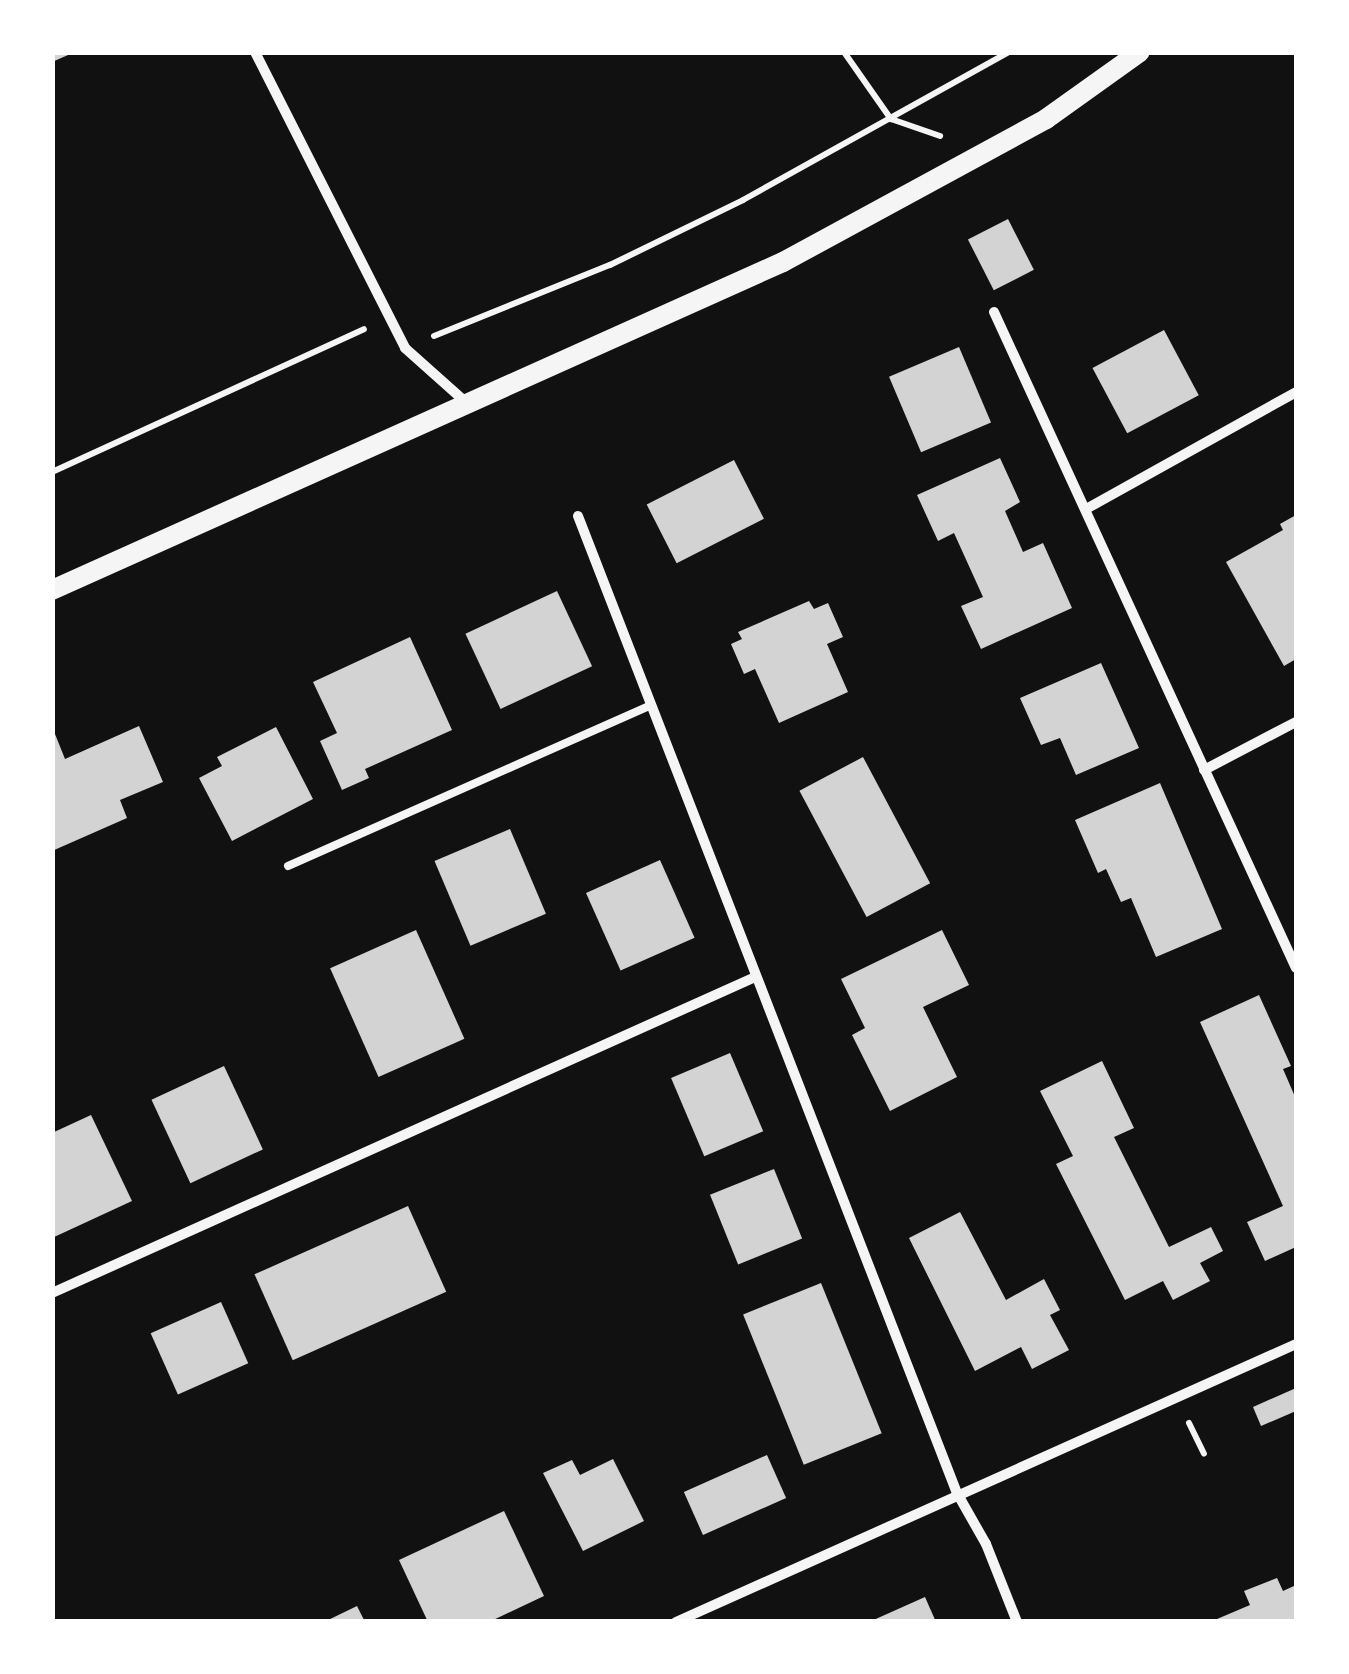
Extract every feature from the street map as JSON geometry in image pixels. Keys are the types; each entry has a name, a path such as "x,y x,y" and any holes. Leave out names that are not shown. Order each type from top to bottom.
{"main road":[{"path":"52,590 783,262 1046,119 1140,52"}],"street":[{"path":"255,52 405,348 469,406"},
{"path":"994,312 1296,968"},
{"path":"1086,509 1296,392"},
{"path":"578,516 958,1493 986,1544 1017,1622"},
{"path":"1204,770 1296,722"},
{"path":"52,1293 755,977"},
{"path":"676,1622 1296,1344"}],"lane":[{"path":"288,866 650,706"}],"path":[{"path":"844,52 890,119 988,152"},
{"path":"52,472 362,328 405,348 610,266 1010,52"}],"building":[{"path":"52,52 75,52 52,62"},
{"path":"1008,219 1034,270 994,290 968,239"},
{"path":"1164,330 1199,395 1127,433 1092,368"},
{"path":"959,347 991,422 921,452 889,377"},
{"path":"1000,458 1020,502 1005,511 1023,552 1043,543 1072,608 981,649 961,606 983,597 954,533 938,541 917,495"},
{"path":"734,460 764,519 677,563 647,504"},
{"path":"1296,515 1296,659 1284,666 1226,562 1283,530 1280,524"},
{"path":"557,591 592,666 501,709 465,634"},
{"path":"809,601 814,609 828,603 843,637 827,644 848,692 779,723 755,669 744,674 731,644 742,639 738,632"},
{"path":"410,637 452,730 365,769 369,778 342,790 320,741 337,733 313,682"},
{"path":"1101,663 1139,748 1076,775 1060,738 1041,745 1020,698"},
{"path":"139,726 163,782 120,800 127,818 52,851 53,729 65,759"},
{"path":"276,727 313,799 232,841 199,778 222,766 217,757"},
{"path":"863,757 930,883 867,917 799,791"},
{"path":"1160,783 1222,929 1156,957 1131,898 1121,902 1106,869 1098,873 1075,820"},
{"path":"510,829 546,914 470,946 435,861"},
{"path":"660,860 695,938 621,971 586,893"},
{"path":"416,930 464,1039 379,1077 330,968"},
{"path":"942,930 969,985 923,1007 957,1077 890,1111 852,1035 865,1028 841,979"},
{"path":"1259,995 1291,1066 1283,1069 1296,1099 1296,1247 1265,1261 1247,1222 1283,1206 1200,1022"},
{"path":"730,1053 763,1131 704,1156 671,1078"},
{"path":"1102,1061 1134,1128 1114,1137 1169,1247 1211,1227 1223,1251 1200,1263 1210,1281 1173,1300 1163,1281 1125,1300 1056,1164 1073,1156 1040,1091"},
{"path":"224,1066 263,1149 190,1183 151,1100"},
{"path":"91,1115 132,1201 52,1238 52,1133"},
{"path":"774,1169 802,1239 738,1264 710,1195"},
{"path":"408,1206 446,1292 293,1360 255,1274"},
{"path":"960,1212 1006,1300 1044,1279 1060,1310 1050,1315 1069,1350 1032,1369 1021,1347 975,1371 909,1238"},
{"path":"821,1283 882,1433 804,1465 743,1314"},
{"path":"221,1302 248,1363 178,1395 151,1333"},
{"path":"1296,1388 1296,1411 1261,1426 1253,1407"},
{"path":"767,1455 786,1498 703,1535 684,1492"},
{"path":"613,1459 644,1521 583,1551 543,1473 572,1460 580,1475"},
{"path":"504,1511 544,1596 489,1622 428,1622 399,1560"},
{"path":"1277,1578 1283,1591 1296,1585 1296,1622 1210,1622 1250,1605 1244,1591"},
{"path":"925,1597 936,1622 869,1622"},
{"path":"357,1606 365,1622 324,1622"}]}
